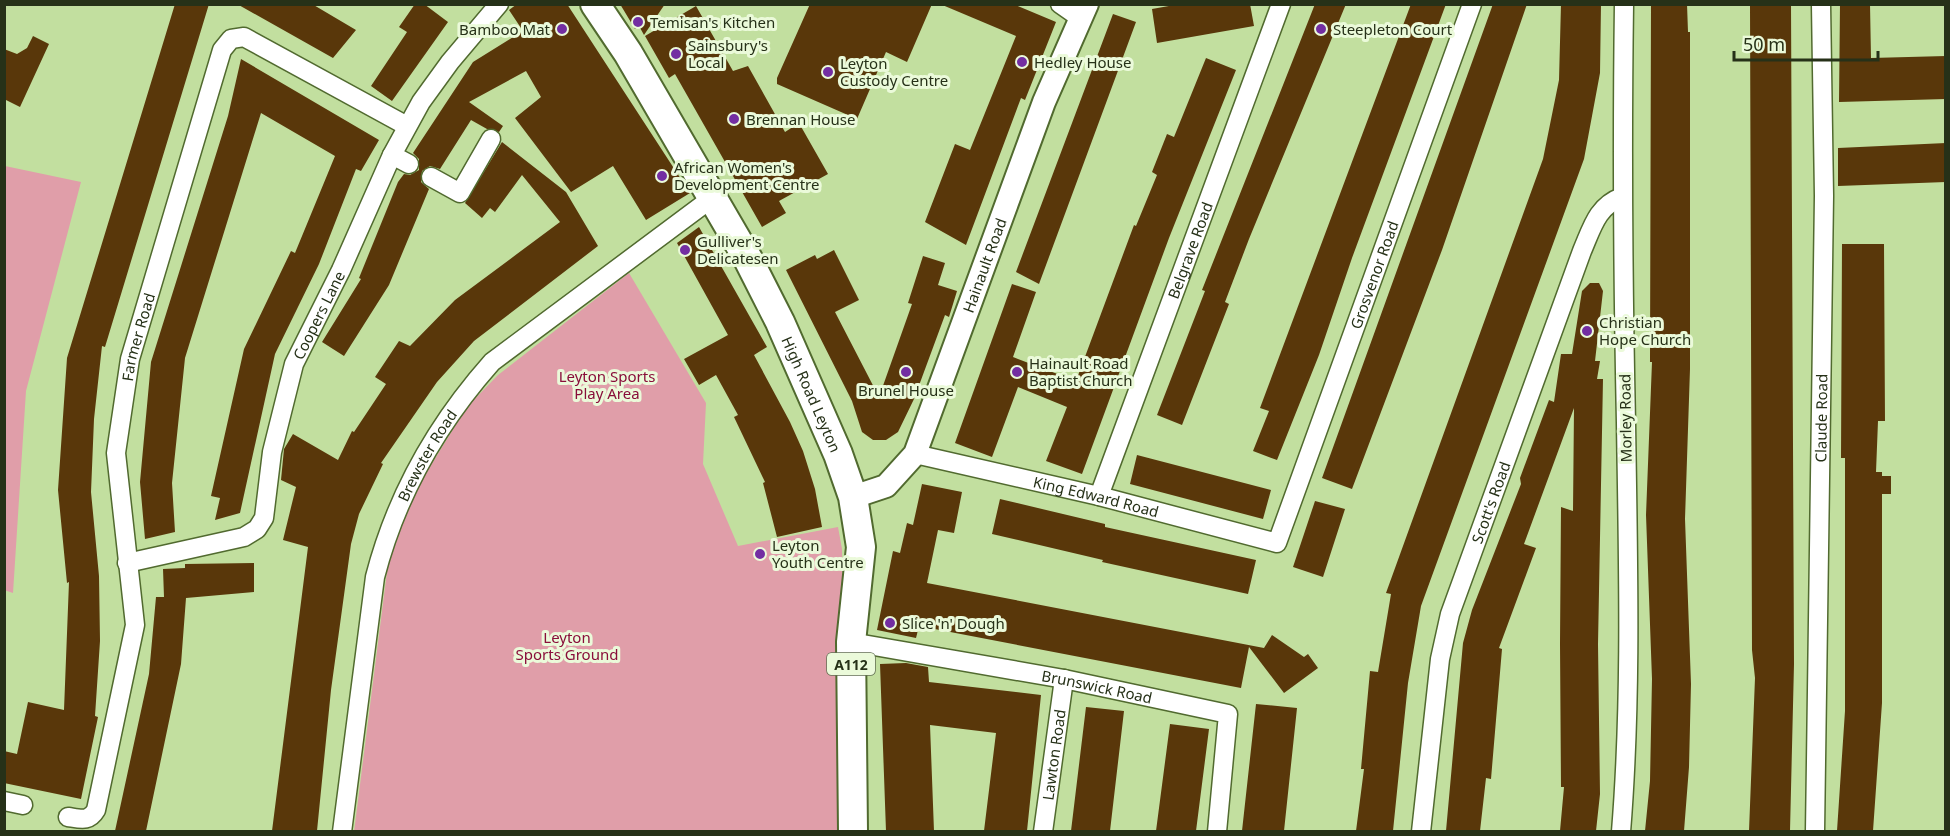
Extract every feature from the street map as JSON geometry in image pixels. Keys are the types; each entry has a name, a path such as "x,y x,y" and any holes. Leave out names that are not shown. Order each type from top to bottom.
{"main road":[{"name":"High Road Leyton","path":"595,4 623,45 712,198 780,322 838,454 853,497 861,547 851,642 853,831"}],"street":[{"name":"Coopers Lane","path":"127,563 244,537 261,523 264,518 272,452 294,364 341,270 407,126 450,62 499,4"},
{"path":"1060,4 1084,11"},
{"name":"Belgrave Road","path":"1099,496 1281,4"},
{"name":"Grosvenor Road","path":"1277,543 1472,4"},
{"name":"Morley Road","path":"1620,831 1626,766 1627,521 1622,197 1624,4"},
{"name":"Claude Road","path":"1815,831 1824,196 1821,4"},
{"name":"Hainault Road","path":"853,497 886,486 915,454 1044,102 1084,11"},
{"name":"Farmer Road","path":"68,817 84,820 92,817 96,810 135,625 116,453 130,359 222,50 231,39 244,37 407,126"},
{"path":"431,177 460,194 491,139"},
{"path":"392,155 409,164"},
{"name":"Scott's Road","path":"1421,831 1440,659 1450,614 1582,251 1599,213 1609,202 1622,197"},
{"name":"Brewster Road","path":"342,831 375,577 386,537 400,500 422,459 470,387 492,362 712,198"},
{"name":"King Edward Road","path":"915,454 1099,496 1277,543"},
{"name":"Brunswick Road","path":"851,642 1064,679 1228,714 1217,831"},
{"name":"Lawton Road","path":"1043,831 1064,679"},
{"path":"4,801 23,805"}],"green space":[{"path":"5,166 81,182 26,391 13,593 4,590"},
{"name":"Leyton Sports Ground","path":"629,273 706,403 703,464 738,546 838,527 842,549 847,831 354,832 388,564 409,501 466,408 498,375"}],"building":[{"path":"175,4 209,4 105,347 102,346 94,419 91,492 99,576 100,641 95,716 98,717 81,799 4,783 4,751 17,754 28,702 64,710 69,582 67,583 58,490 67,358"},
{"path":"237,4 312,4 356,30 333,58"},
{"path":"415,4 424,4 448,22 392,101 371,86 407,32 399,27"},
{"path":"517,4 567,4 690,193 646,220 613,166 571,192 515,118 541,97 526,71 469,102 503,126 499,132 487,129 471,120 440,169 430,166 422,171 421,182 429,189 389,285 344,356 322,342 361,279 359,278 398,182 404,174 410,175 419,170 419,159 413,153 473,62 523,31 509,10"},
{"name":"Temisan's Kitchen","path":"620,4 665,4 644,35 639,26 635,29"},
{"name":"Leyton Custody Centre","path":"810,4 932,4 907,62 886,52 857,119 777,84 777,78"},
{"path":"940,4 1013,4 1056,22 1025,100 1021,98 966,245 925,222 955,144 970,150 1016,36"},
{"path":"1180,4 1250,4 1254,26 1157,43 1152,9"},
{"path":"1315,4 1346,4 1249,239 1225,302 1229,304 1182,425 1157,415 1205,291 1202,290"},
{"path":"1411,4 1446,4 1352,258 1319,355 1277,460 1253,451 1269,411 1260,408"},
{"path":"1493,4 1527,4 1442,250 1352,489 1322,478"},
{"path":"1561,4 1601,4 1600,73 1584,159 1421,606 1408,683 1393,831 1356,831 1364,769 1361,769 1370,671 1378,672 1391,594 1386,593 1543,159 1559,80"},
{"path":"1651,4 1687,4 1688,32 1690,32 1690,369 1685,519 1691,684 1689,767 1684,831 1645,831 1650,781 1652,679 1646,515 1652,362 1650,362"},
{"path":"1750,4 1791,4 1794,664 1790,831 1749,831 1755,678 1752,650"},
{"path":"1840,4 1870,4 1871,58 1946,56 1946,99 1839,102"},
{"name":"Brennan House","path":"696,6 733,71 748,66 785,132 799,123 828,174 779,201 786,213 762,227 675,74 669,78 645,36"},
{"path":"1113,14 1136,22 1039,284 1016,272"},
{"path":"33,36 49,44 20,107 4,99 4,49 17,54 27,48"},
{"path":"1206,58 1236,70 1169,238 1082,474 1046,461 1067,407 1018,387 992,457 955,443 1012,284 1036,292 1013,357 1076,381 1134,225 1136,226 1157,175 1152,172 1167,134 1174,137"},
{"path":"241,59 379,140 361,171 356,169 319,264 275,354 240,513 215,520 220,498 211,496 244,349 291,251 295,253 335,156 261,113 185,358 172,483 175,532 145,539 140,482 151,362 228,116"},
{"path":"502,142 566,192 598,246 474,341 437,382 381,463 383,464 359,514 351,544 331,690 317,831 272,831 308,547 283,540 296,487 281,480 284,449 293,434 338,460 352,431 354,432 386,384 375,377 399,341 410,346 455,300 560,222 522,175 495,212 490,208 482,218 465,203"},
{"path":"1946,143 1946,182 1838,186 1838,148"},
{"path":"699,227 767,347 754,355 803,451 815,489 822,527 777,537 763,483 765,482 734,417 738,415 716,375 699,385 684,359 728,335 677,243"},
{"path":"1842,244 1884,244 1885,421 1878,421 1876,472 1882,472 1882,476 1891,476 1891,494 1882,494 1882,703 1873,831 1837,831 1845,711 1845,458 1841,458"},
{"path":"834,250 859,300 835,312 879,397 912,304 908,303 923,256 945,263 938,285 957,291 949,317 945,315 914,399 898,432 886,440 873,440 862,432 852,401 786,270 815,255 817,259"},
{"path":"1590,283 1599,283 1603,291 1595,361 1600,361 1597,379 1603,379 1598,644 1600,794 1596,831 1560,831 1564,787 1561,787 1561,507 1573,511 1574,408 1524,544 1536,548 1499,648 1502,649 1491,779 1486,778 1480,831 1446,831 1463,643 1472,610 1521,484 1520,478 1549,400 1554,402 1561,354 1572,354 1582,291"},
{"path":"1137,455 1271,490 1263,519 1130,484"},
{"path":"922,484 962,492 954,533 938,530 927,583 1264,648 1272,635 1304,657 1308,654 1318,668 1284,693 1249,647 1241,688 919,626 916,638 877,630 893,551 900,553 907,523 913,525"},
{"path":"1000,499 1105,524 1105,527 1256,560 1248,594 1102,562 1103,560 992,534"},
{"path":"1315,501 1345,509 1323,577 1293,567"},
{"path":"254,563 254,592 186,598 181,664 146,831 115,831 149,674 156,597 164,597 163,569 185,568 185,564"},
{"path":"906,663 928,667 929,682 1041,695 1027,831 984,831 996,733 930,725 934,831 886,831 880,664"},
{"path":"1256,704 1297,708 1284,831 1242,831"},
{"path":"1086,707 1124,711 1110,831 1071,831"},
{"path":"1170,724 1209,729 1196,831 1156,831"}],"place":[{"name":"Temisan's Kitchen","path":"638,22"},
{"name":"Bamboo Mat","path":"562,29"},
{"name":"Steepleton Court","path":"1321,29"},
{"name":"Sainsbury's Local","path":"676,54"},
{"name":"Hedley House","path":"1022,62"},
{"name":"Leyton Custody Centre","path":"828,72"},
{"name":"Brennan House","path":"734,119"},
{"name":"African Women's Development Centre","path":"662,176"},
{"name":"Gulliver's Delicatesen","path":"685,250"},
{"name":"Christian Hope Church","path":"1587,331"},
{"name":"Brunel House","path":"906,372"},
{"name":"Hainault Road Baptist Church","path":"1017,372"},
{"name":"Leyton Youth Centre","path":"760,554"},
{"name":"Slice 'n' Dough","path":"890,623"}],"park label":[{"name":"Leyton Sports Play Area","path":"607,384"}]}
